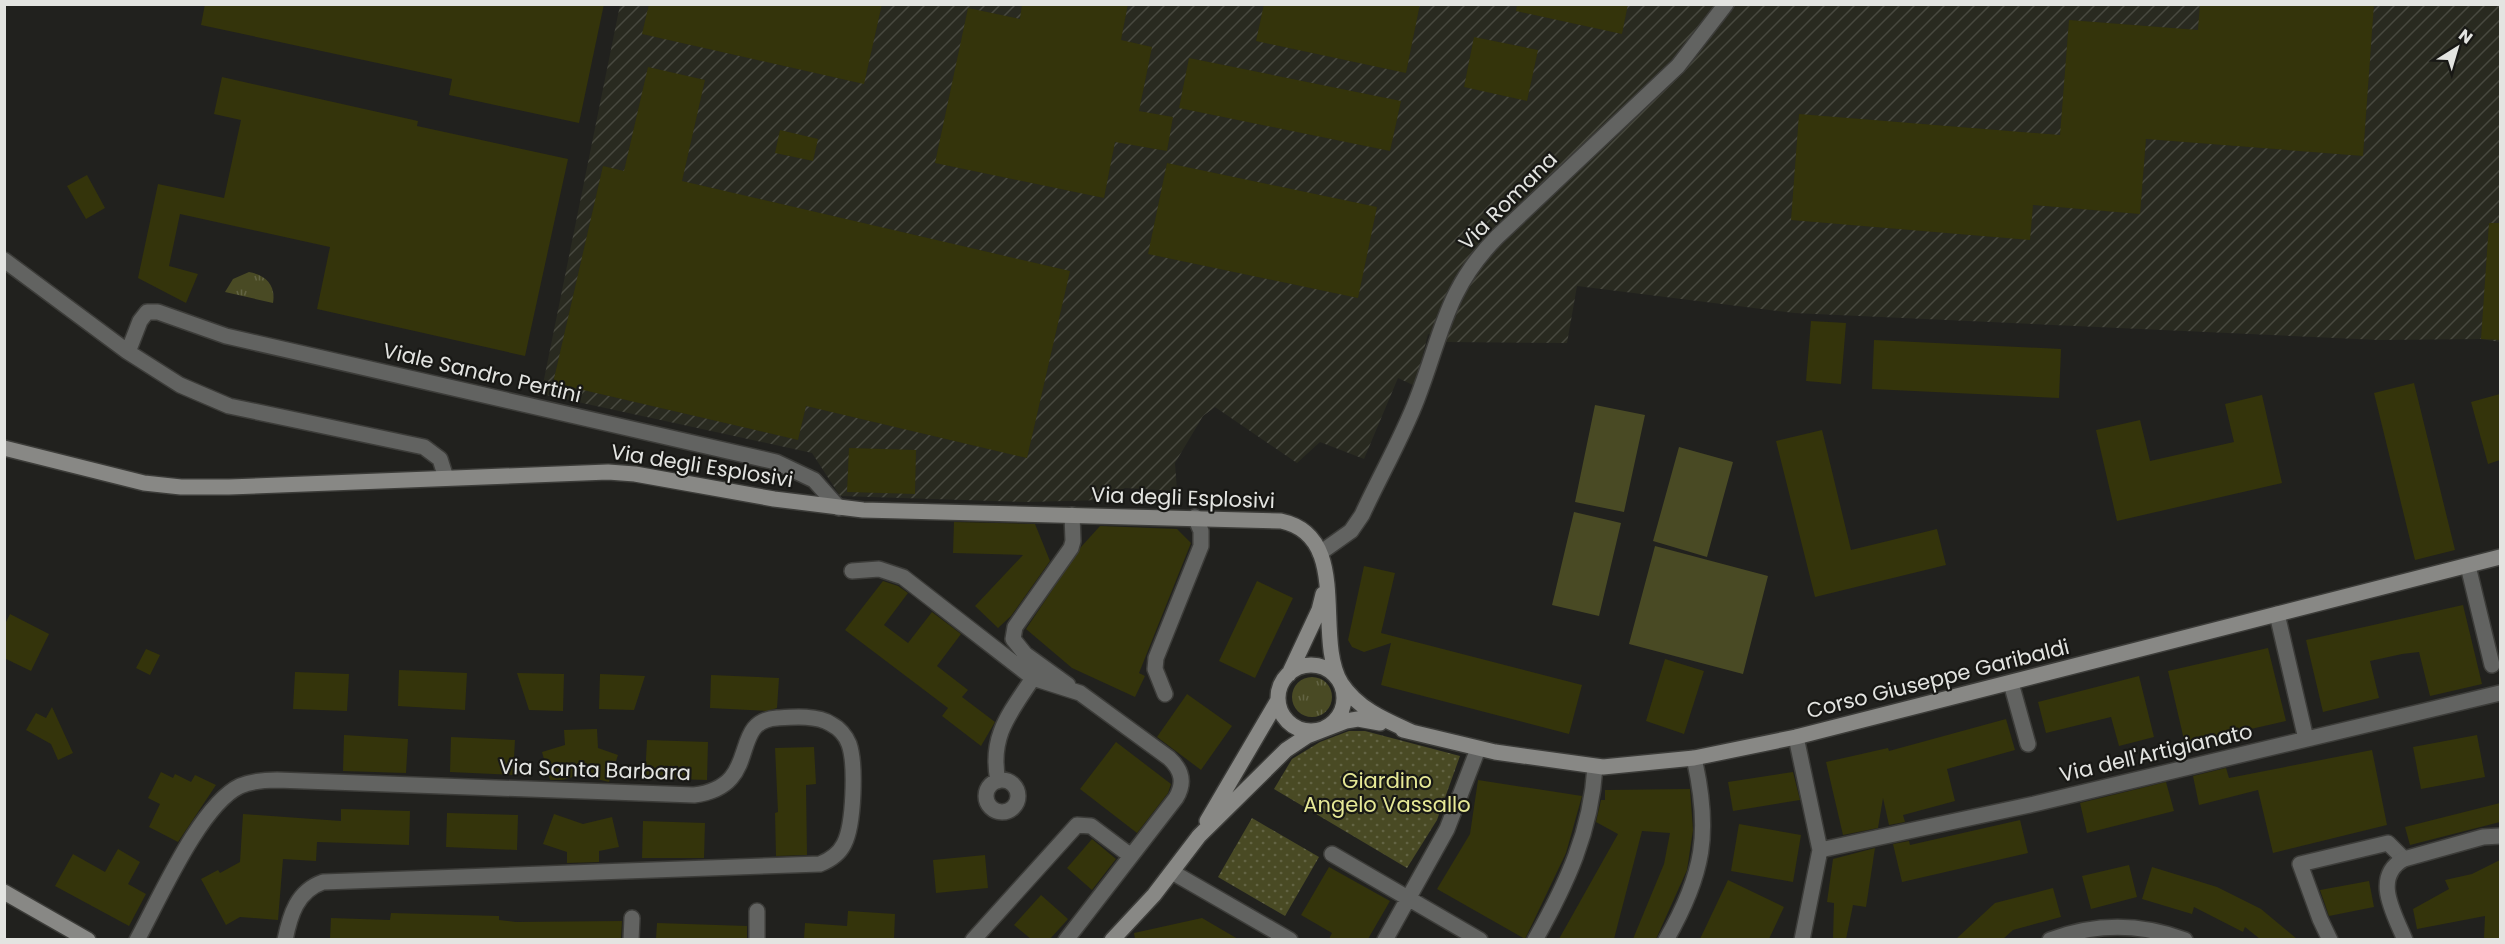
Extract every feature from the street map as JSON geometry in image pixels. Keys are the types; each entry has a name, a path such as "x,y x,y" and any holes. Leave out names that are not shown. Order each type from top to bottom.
{"main road":[{"name":"Via degli Esplosivi","path":"4,448 120,478 181,487 608,472 839,508 1195,517 1287,522 1305,532 1320,553 1327,580 1330,646 1340,681"},
{"name":"Corso Giuseppe Garibaldi","path":"1112,939 1172,872 1198,836 1286,750 1299,740 1322,729 1358,719 1479,749 1595,767 1644,765 1694,758 1796,737 2500,557"},
{"name":"Via degli Esplosivi","path":"1289,674 1319,610 1327,580"},
{"path":"1198,836 1278,700 1281,686 1289,674 1297,668 1316,665 1334,673 1340,681 1345,700 1338,718 1322,729 1310,731 1293,725 1284,717 1278,700"},
{"name":"Corso Giuseppe Garibaldi","path":"1340,681 1369,711 1412,732"},
{"path":"4,892 88,939"}],"street":[{"name":"Via Romana","path":"1320,553 1351,531 1362,515 1417,399 1445,314 1474,264 1497,237 1678,66 1726,4"},
{"path":"4,260 129,352 180,385 229,406 424,447 440,459 447,478"},
{"name":"Viale Sandro Pertini","path":"129,352 143,316 147,312 158,312 226,336 776,462 814,480 839,508"},
{"path":"1066,939 1180,791 1182,780 1178,768 1169,758 1025,654 1013,639 1015,627 1071,548 1072,515"},
{"path":"1165,694 1155,669 1156,658 1201,546 1202,531 1195,517"},
{"path":"2468,566 2492,665"},
{"path":"852,571 879,569 903,577 1033,678 1080,693"},
{"path":"2277,614 2306,739"},
{"path":"998,781 994,758 999,736 1010,713 1033,678"},
{"path":"2010,683 2028,744"},
{"name":"Via dell'Artigianato","path":"1820,850 1989,814 2500,693"},
{"name":"Via Santa Barbara","path":"137,939 198,831 224,798 249,783 289,780 694,795 719,788 735,774 742,762 748,736 756,726 766,720 807,718 826,721 840,731 850,746 850,824 841,849 820,864 324,882 306,891 298,901 285,939"},
{"path":"1796,737 1820,850 1802,939"},
{"path":"1385,939 1447,830 1479,749"},
{"path":"1666,939 1685,906 1702,850 1703,809 1694,758"},
{"path":"1535,939 1569,877 1579,852 1592,804 1595,767"},
{"path":"973,939 1077,825 1082,824 1095,828 1131,856"},
{"path":"2405,939 2391,906 2387,883 2393,867 2404,859 2482,837 2500,836"},
{"path":"2330,939 2320,919 2300,864 2388,843 2404,859"},
{"path":"1332,854 1480,939"},
{"path":"1172,872 1290,939"},
{"path":"757,911 757,939"},
{"path":"631,939 632,918"},
{"path":"2050,939 2082,930 2121,927 2149,929 2185,939"}],"shaded area":[{"path":"620,5 2500,5 2500,342 2481,339 2379,340 1794,313 1577,286 1567,343 1446,342 1428,334 1415,386 1398,378 1364,459 1320,442 1297,463 1215,407 1203,416 1175,463 1177,491 1125,488 1102,500 1027,502 840,496 812,453 541,394"}],"green space":[{"path":"249,272 265,278 273,291 273,303 225,292 233,279"},
{"path":"1595,405 1645,415 1624,512 1575,502"},
{"path":"1679,447 1733,462 1707,557 1653,541"},
{"path":"1574,512 1621,523 1599,616 1552,605"},
{"path":"1655,546 1768,576 1743,674 1629,644"},
{"path":"1312,677 1320,678 1326,683 1331,689 1331,705 1326,711 1320,716 1312,717 1304,716 1298,711 1293,705 1292,697 1293,689 1298,683 1304,678"},
{"name":"Giardino Angelo Vassallo","path":"1349,731 1365,731 1460,756 1437,820 1407,868 1274,789 1292,759 1320,742"},
{"path":"1252,818 1319,857 1285,916 1218,877"}],"building":[{"path":"205,4 604,4 579,123 449,95 452,79 201,25"},
{"path":"649,4 882,4 864,84 642,34"},
{"path":"1022,4 1128,4 1121,40 1152,47 1139,111 1173,117 1167,151 1115,142 1104,198 935,163 968,8 1020,19"},
{"path":"1264,4 1420,4 1406,73 1256,41"},
{"path":"1517,4 1628,4 1622,34 1516,11"},
{"path":"2200,4 2374,4 2363,156 2146,139 2140,214 2033,205 2030,240 1791,220 1799,114 2060,135 2069,20 2198,30"},
{"path":"1474,37 1538,50 1527,101 1464,87"},
{"path":"1189,58 1401,101 1390,151 1179,108"},
{"path":"648,67 705,80 682,181 1070,271 1027,458 806,406 798,440 553,383 603,166 624,171"},
{"path":"222,77 418,121 417,126 568,159 525,356 317,309 330,247 180,214 169,266 198,274 186,303 138,278 158,184 224,198 241,120 214,114"},
{"path":"780,130 818,139 813,161 775,153"},
{"path":"1167,163 1377,207 1358,298 1148,254"},
{"path":"87,175 105,208 86,219 67,186"},
{"path":"2489,223 2500,223 2500,340 2481,339"},
{"path":"1811,321 1846,323 1841,384 1806,381"},
{"path":"1874,340 2061,349 2059,398 1872,389"},
{"path":"2414,383 2455,550 2415,560 2374,393"},
{"path":"2500,394 2500,460 2488,464 2471,402"},
{"path":"2262,395 2282,483 2117,521 2096,430 2140,420 2150,461 2234,442 2225,404"},
{"path":"1822,430 1851,550 1937,529 1946,565 1815,597 1776,441"},
{"path":"849,448 916,450 915,494 847,492"},
{"path":"954,522 1035,524 1050,561 1011,616 998,628 975,606 1023,555 953,553"},
{"path":"1100,526 1177,529 1191,543 1139,673 1145,676 1135,697 1072,668 1026,629 1081,547"},
{"path":"1364,566 1395,573 1381,633 1582,685 1569,734 1381,685 1391,643 1364,652 1352,647 1348,640"},
{"path":"883,581 898,586 908,593 884,625 908,643 932,612 961,634 937,666 968,690 962,697 995,722 981,746 942,716 948,708 845,630"},
{"path":"1257,581 1293,598 1255,678 1219,661"},
{"path":"2463,605 2482,684 2430,696 2419,652 2402,654 2370,661 2379,698 2323,712 2306,640"},
{"path":"10,614 49,634 31,671 4,658 4,626"},
{"path":"2268,648 2286,721 2185,744 2168,671"},
{"path":"146,649 160,655 150,675 136,668"},
{"path":"1665,659 1704,671 1684,734 1646,721"},
{"path":"399,670 467,673 465,710 398,706"},
{"path":"295,672 349,674 347,711 293,709"},
{"path":"517,673 564,674 563,711 529,710"},
{"path":"600,674 645,676 634,710 599,709"},
{"path":"711,675 779,678 777,708 767,711 710,708"},
{"path":"2139,676 2154,737 2119,746 2111,717 2046,733 2038,702"},
{"path":"1187,694 1232,726 1201,770 1157,737"},
{"path":"52,707 73,753 58,760 51,744 26,730 36,713 46,718"},
{"path":"2006,719 2015,750 1947,769 1955,801 1903,815 1905,822 1889,825 1883,798 1878,828 1843,835 1826,762 1888,748 1889,751"},
{"path":"597,729 598,748 618,755 609,782 580,775 562,780 550,780 542,752 565,745 564,730"},
{"path":"344,735 408,739 406,773 343,771"},
{"path":"2477,735 2485,777 2421,789 2413,747"},
{"path":"451,737 515,740 513,775 450,772"},
{"path":"647,740 708,742 707,780 645,778"},
{"path":"1116,742 1171,784 1168,793 1137,833 1080,789"},
{"path":"814,747 816,784 806,785 807,855 776,856 775,813 778,812 775,748"},
{"path":"2372,750 2387,825 2273,853 2258,790 2199,805 2193,776 2226,768 2229,778"},
{"path":"161,772 173,778 175,774 191,782 195,775 216,785 178,842 149,827 160,804 148,798"},
{"path":"1793,772 1800,800 1733,811 1728,782"},
{"path":"1478,780 1582,796 1566,853 1525,939 1437,889 1470,834"},
{"path":"2166,782 2174,811 2087,833 2080,803"},
{"path":"1690,789 1693,830 1687,870 1656,939 1633,939 1664,864 1670,833 1642,831 1614,939 1559,939 1618,834 1596,822 1601,800 1605,800 1605,790"},
{"path":"2500,803 2500,822 2410,845 2405,827"},
{"path":"341,809 410,811 409,845 317,842 316,861 283,859 278,920 240,917 226,925 201,879 218,870 220,873 240,862 243,814 341,821"},
{"path":"447,813 518,815 517,850 446,847"},
{"path":"554,814 583,824 612,817 619,847 599,851 599,862 567,863 567,852 543,844"},
{"path":"2020,820 2028,853 1902,882 1893,844 1909,841 1910,845"},
{"path":"643,821 705,823 704,858 642,858"},
{"path":"1739,824 1801,835 1793,882 1731,871"},
{"path":"1092,839 1116,859 1092,890 1067,868"},
{"path":"1875,848 1866,907 1853,905 1846,939 1833,939 1834,903 1827,902 1833,859"},
{"path":"118,849 140,862 128,884 146,894 129,926 55,886 73,854 105,872"},
{"path":"985,855 988,888 936,893 933,860"},
{"path":"2500,860 2500,939 2484,938 2485,916 2417,929 2413,909 2449,889 2445,880 2472,874"},
{"path":"2129,865 2137,897 2091,909 2082,876"},
{"path":"1329,867 1390,901 1368,939 1329,939 1332,933 1301,915"},
{"path":"2152,867 2217,887 2261,909 2297,939 2260,939 2245,927 2243,932 2194,907 2192,914 2142,899"},
{"path":"1728,880 1784,907 1769,939 1700,939"},
{"path":"2369,881 2374,907 2329,916 2320,890"},
{"path":"2053,888 2061,917 2013,930 2003,939 1956,939 1995,903"},
{"path":"1041,895 1068,919 1050,939 1031,939 1014,925"},
{"path":"848,911 895,914 894,939 804,939 805,923 847,926"},
{"path":"391,913 499,916 499,920 516,922 622,921 621,939 330,939 331,918 390,920"},
{"path":"1202,918 1238,939 1135,939 1134,933"},
{"path":"657,923 747,926 747,939 656,939"}]}
